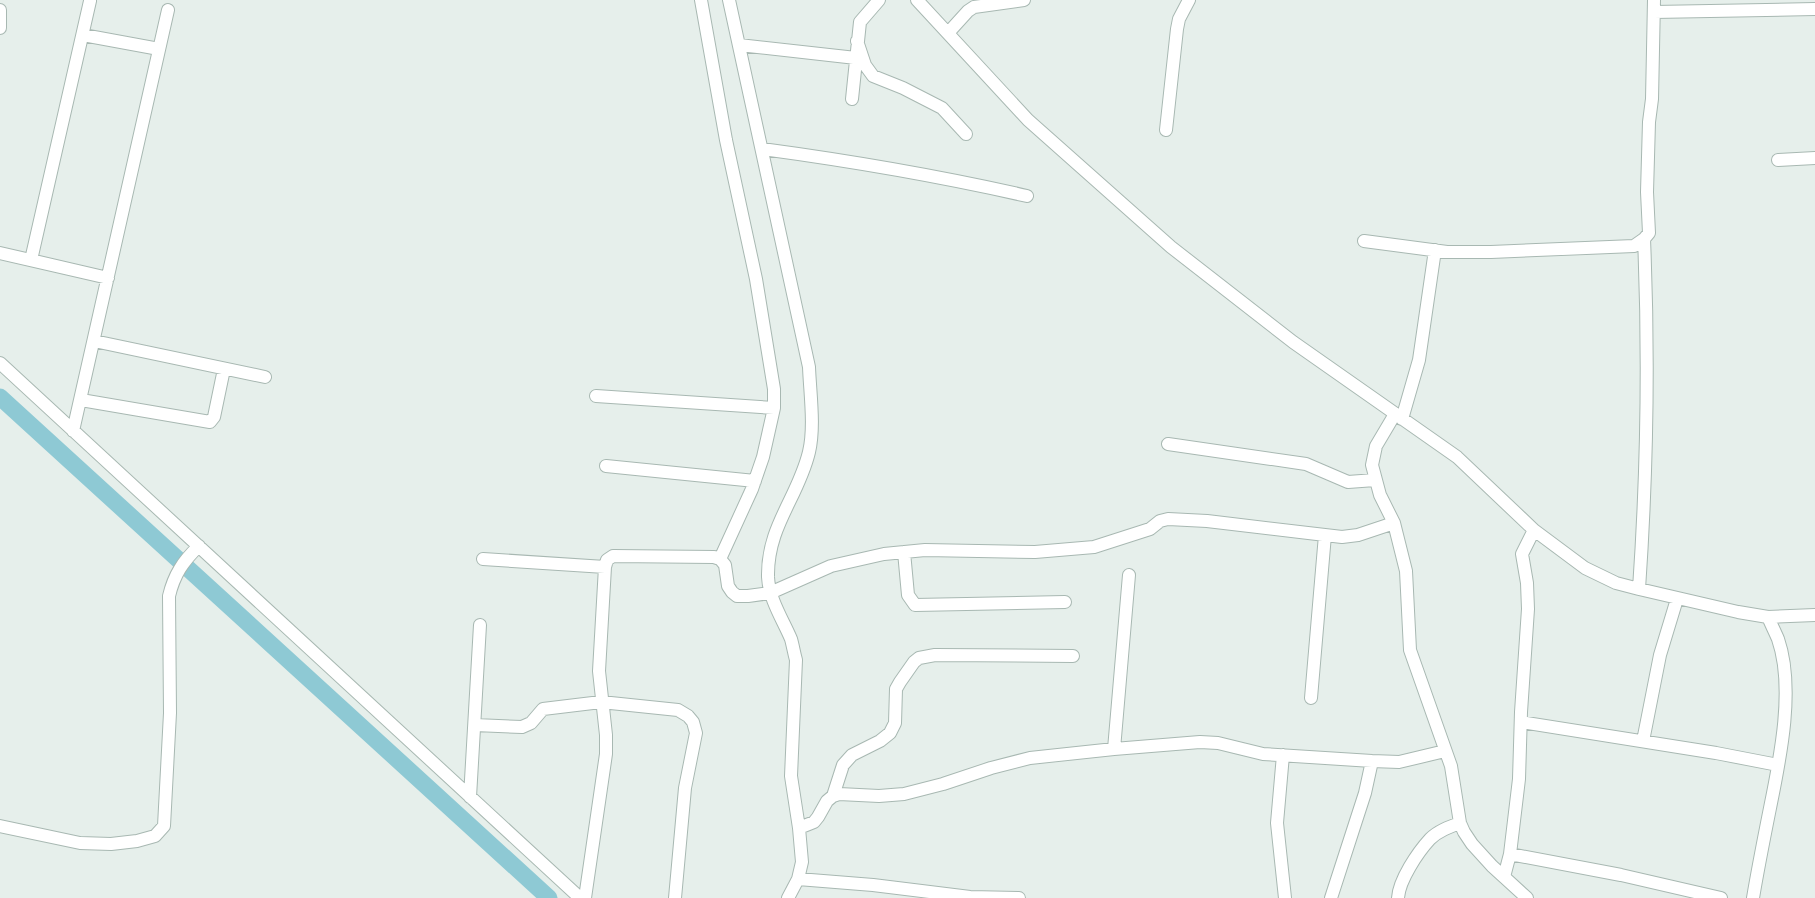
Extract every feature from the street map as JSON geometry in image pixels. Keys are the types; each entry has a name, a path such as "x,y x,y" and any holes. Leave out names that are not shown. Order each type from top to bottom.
{"street":[{"path":"701,0 726,140 756,279 774,389 774,408 765,451 755,481 720,559"},
{"path":"730,0 809,367 811,421 809,450 802,474 776,528 770,548 766,593 791,641 796,660 790,776 799,828 802,862 798,879 788,898"},
{"path":"852,99 860,22 879,0"},
{"path":"917,0 1028,120 1171,247 1293,342 1456,457 1534,530 1585,568 1616,583 1677,599 1768,617 1815,615"},
{"path":"948,33 968,11 974,7 1024,0"},
{"path":"1166,130 1177,29 1179,19 1189,0"},
{"path":"31,260 90,2"},
{"path":"1364,241 1435,250 1491,252 1634,246 1644,239 1648,233 1647,192 1649,122 1652,99 1654,6 1815,9"},
{"path":"0,10 0,28"},
{"path":"73,431 168,10"},
{"path":"83,34 160,49"},
{"path":"858,41 865,65 873,76 903,88 942,108 966,134"},
{"path":"739,45 856,58"},
{"path":"762,149 859,162 952,179 1027,196"},
{"path":"1778,160 1815,158"},
{"path":"1639,589 1644,521 1647,342 1644,239"},
{"path":"1435,250 1419,360 1399,416 1376,446 1372,465 1380,495 1394,523 1406,571 1410,650 1451,766 1460,823 1464,832 1481,855 1527,898"},
{"path":"0,253 108,278"},
{"path":"94,342 265,377"},
{"path":"0,363 196,549 580,898"},
{"path":"80,400 210,422 214,417 224,369"},
{"path":"596,396 774,408"},
{"path":"1168,444 1306,464 1348,482 1375,480"},
{"path":"606,466 755,481"},
{"path":"585,898 606,754 606,734 601,702 599,671 605,567 607,560 613,556 714,557 720,559 725,565 728,586 732,592 737,596 748,596 766,593 831,566 884,554 925,550 1034,552 1094,547 1150,529 1160,521 1168,519 1235,524 1325,535 1353,536 1394,523"},
{"path":"1504,877 1510,854 1519,779 1528,604 1527,583 1522,554 1534,530"},
{"path":"1311,698 1325,535"},
{"path":"0,826 80,843 111,844 137,841 155,836 164,826 170,713 169,596 172,582 178,569 196,549"},
{"path":"904,552 908,595 915,604 1065,602"},
{"path":"483,560 605,567"},
{"path":"1114,749 1129,575"},
{"path":"1643,741 1660,655 1677,599"},
{"path":"1753,898 1778,765 1783,729 1785,693 1784,671 1778,640 1768,617"},
{"path":"470,797 480,625"},
{"path":"833,796 843,765 852,755 880,741 890,732 895,723 896,688 914,662 919,658 935,655 1073,656"},
{"path":"475,725 522,727 531,723 543,709 601,702 678,710 688,716 693,722 696,733 686,788 675,898"},
{"path":"1521,722 1716,753 1778,765"},
{"path":"799,828 814,822 827,801 833,796 839,794 879,796 904,794 1030,758 1200,742 1218,744 1263,754 1399,762 1445,751"},
{"path":"1283,755 1277,823 1285,898"},
{"path":"1331,898 1365,793 1372,761"},
{"path":"1398,898 1402,881 1408,869 1430,839 1444,829 1460,823"},
{"path":"1510,854 1621,875 1721,898"},
{"path":"798,879 872,885 970,897 1019,898"}],"waterway":[{"path":"0,397 549,898"}]}
